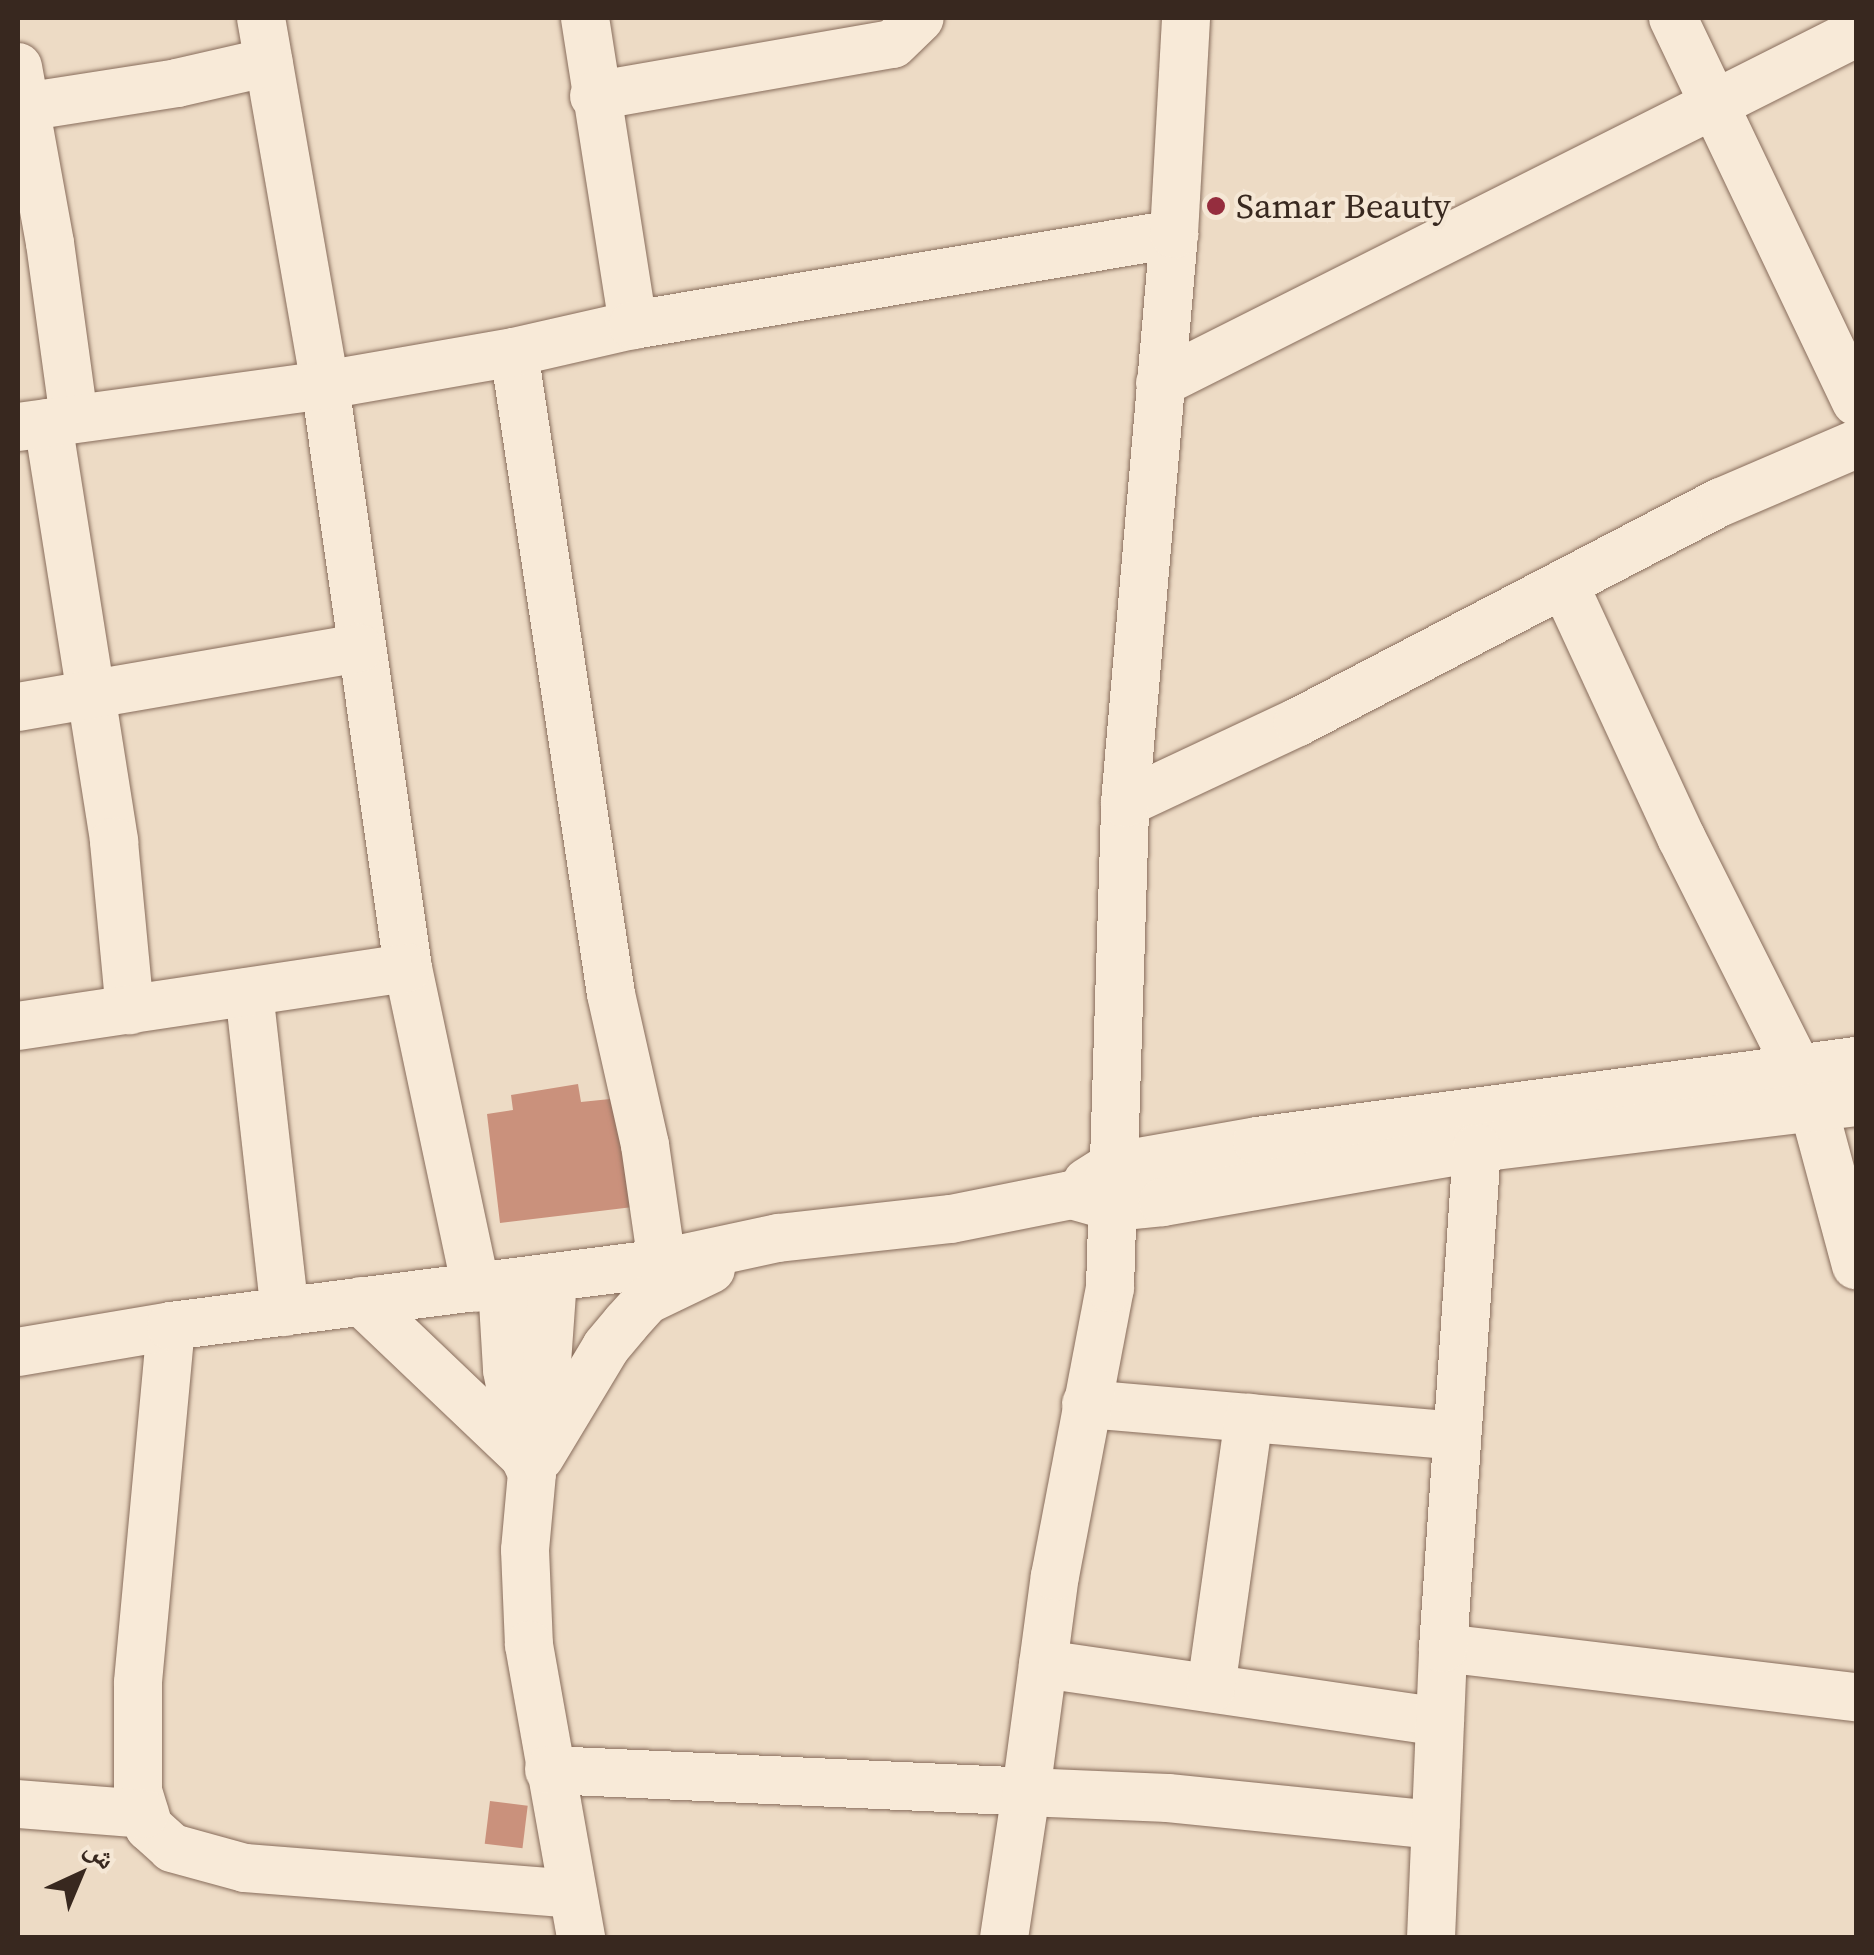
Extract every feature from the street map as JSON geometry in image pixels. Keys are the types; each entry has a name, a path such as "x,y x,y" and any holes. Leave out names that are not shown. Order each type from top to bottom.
{"street":[{"path":"584,18 633,325"},
{"path":"594,96 894,44 920,18"},
{"path":"1004,1938 1043,1664 1086,1404 1110,1288 1099,1190 1125,803 1174,234 1186,18"},
{"path":"1674,18 1856,402"},
{"path":"1160,384 1856,33"},
{"path":"130,1010 114,842 47,422 50,243 20,94 178,82 265,40 325,385 359,648 408,968 532,1462"},
{"path":"47,422 325,385 514,352 633,325 1174,234"},
{"path":"514,352 611,994 645,1145 662,1262"},
{"path":"1125,803 1298,722 1722,502 1856,444"},
{"path":"1564,584 1681,838 1822,1092 1856,1265"},
{"path":"18,708 359,648"},
{"path":"18,1026 408,968"},
{"path":"249,992 285,1312"},
{"path":"1099,1190 1350,1172 1822,1092 1856,1061"},
{"path":"18,1352 171,1326 662,1262 778,1238 951,1220 1099,1190 1276,1138 1822,1092"},
{"path":"1431,1938 1442,1648 1476,1148"},
{"path":"532,1462 606,1348 647,1300 778,1238"},
{"path":"171,1326 138,1683 138,1791 149,1827 172,1848 245,1868 577,1916 529,1645 524,1550 553,1278"},
{"path":"361,1301 532,1462"},
{"path":"1086,1404 1457,1436"},
{"path":"1211,1688 1249,1418"},
{"path":"1442,1648 1658,1670 1853,1700"},
{"path":"1043,1664 1440,1722"},
{"path":"549,1770 1168,1798 1436,1825"},
{"path":"18,1804 145,1814"}],"building":[{"path":"578,1084 581,1102 620,1098 633,1207 500,1223 487,1114 513,1110 511,1095"},
{"path":"490,1801 528,1806 522,1848 485,1844"}],"place":[{"name":"Samar Beauty","path":"1216,206"}]}
